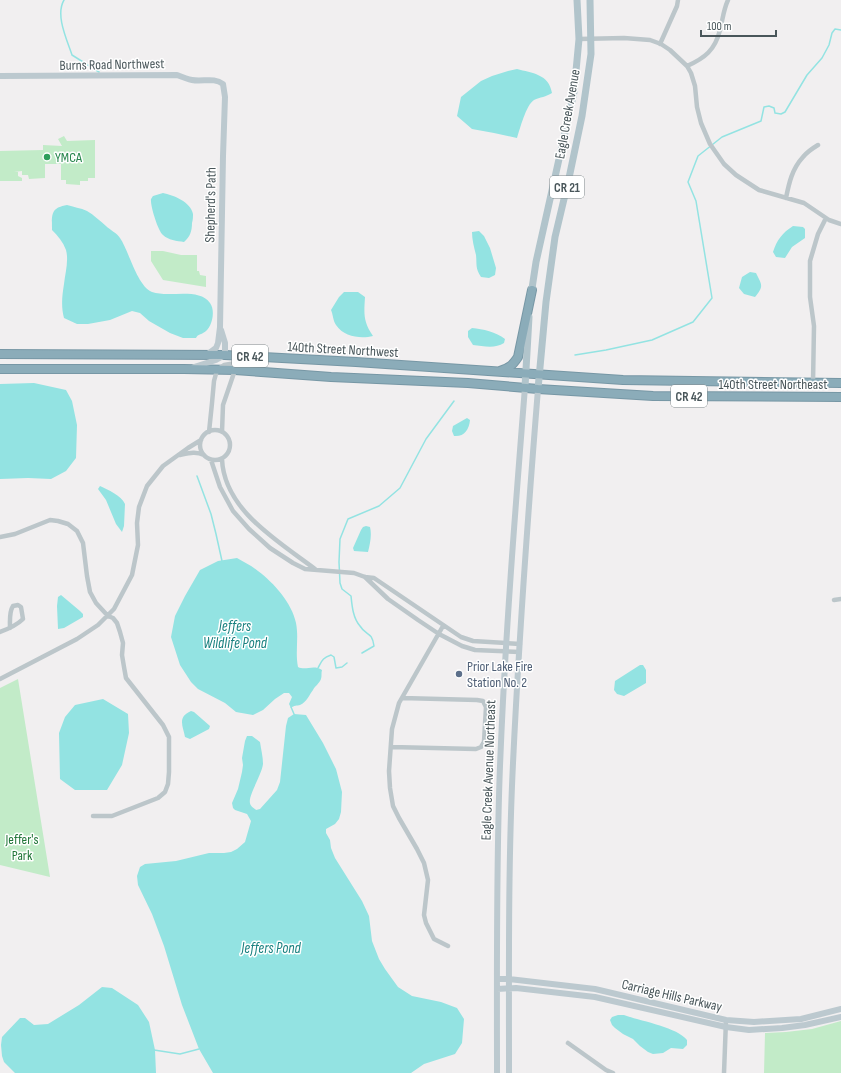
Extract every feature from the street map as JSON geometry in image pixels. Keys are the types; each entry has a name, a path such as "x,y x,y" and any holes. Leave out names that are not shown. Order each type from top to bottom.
{"highway":[{"path":"499,372 509,368 518,357 532,290"},
{"name":"140th Street Northwest","path":"0,354 208,354 539,375"},
{"name":"140th Street Northwest","path":"0,369 235,370 331,377 468,383 538,389"},
{"name":"140th Street Northeast","path":"539,375 623,380 841,383"},
{"name":"140th Street Northeast","path":"538,389 653,396 841,396"}],"main road":[{"name":"Eagle Creek Avenue","path":"526,373 532,290 536,262 574,92 578,39 577,0"},
{"name":"Eagle Creek Avenue","path":"539,375 546,302 555,237 582,116 591,54 590,0"},
{"name":"Burns Road Northwest","path":"0,76 177,75 193,80 215,81 224,84"},
{"name":"Shepherd's Path","path":"208,354 216,348 220,327 225,97 224,84"},
{"name":"Shepherd's Path","path":"220,327 225,343 225,355"},
{"path":"184,369 210,363 225,355"},
{"name":"Eagle Creek Avenue Northeast","path":"497,1073 497,886 500,767 506,643 526,373"},
{"name":"Eagle Creek Avenue Northeast","path":"509,1073 510,858 513,764 519,652 539,375"},
{"name":"Carriage Hills Parkway","path":"497,979 509,979 595,989 726,1020 754,1022 801,1019 841,1009"},
{"name":"Carriage Hills Parkway","path":"497,989 509,988 535,990 595,997 726,1027 749,1030 805,1025 841,1017"}],"street":[{"path":"660,44 677,6 678,0"},
{"path":"687,66 710,52 717,41 724,9 728,0"},
{"path":"578,39 624,38 650,40 670,50 687,66 695,86 697,107 701,123 710,144 724,164 736,175 759,190 804,203 826,218 841,224"},
{"path":"786,198 790,179 795,168 803,157 818,144"},
{"path":"813,382 814,326 810,297 810,261 818,234 826,218"},
{"path":"209,432 214,381 217,370 224,365 268,357"},
{"path":"222,432 223,405 235,370"},
{"path":"204,455 200,446 204,435 213,430 222,432 226,435 230,443 228,452 222,459 222,468 226,482 240,506 254,522 297,557 315,569"},
{"path":"0,679 77,639 98,625 114,609 132,575 138,545 137,523 139,507 147,486 163,466 201,440"},
{"path":"179,455 193,452 204,455 211,460 220,487 233,511 249,529 270,548 293,563 305,569 354,573 365,577 374,578 461,637 473,641 520,644"},
{"path":"211,460 222,459"},
{"path":"0,536 15,534 50,520 68,524 77,531 83,543 86,576 90,592 96,603 117,623 123,644 122,655 126,678 163,724 169,736 169,772 168,784 165,792 158,798 112,816 92,816"},
{"path":"365,577 388,599 439,634 462,646 475,650 519,652"},
{"path":"834,600 841,599"},
{"path":"0,632 10,628 17,625 23,619 21,607 18,605 13,606 11,609 10,628"},
{"path":"443,626 399,703 392,729 389,777 393,806 424,863 428,880 424,915 426,923 434,938 448,946"},
{"path":"391,747 476,749 481,747 484,742 486,707 483,702 477,700 402,698"},
{"path":"724,1073 726,1020"},
{"path":"568,1043 605,1071 613,1073"}],"green space":[{"name":"YMCA","path":"64,136 67,141 95,140 95,178 88,178 88,181 80,181 80,185 66,184 66,180 61,180 61,164 45,164 45,178 29,179 28,175 22,175 22,171 14,172 18,172 18,176 22,178 22,181 0,181 0,151 43,150 43,145 62,146 58,139"},
{"path":"151,251 163,251 181,255 197,255 197,271 199,271 200,275 206,276 206,287 163,280 151,261"},
{"name":"Jeffer's Park","path":"18,679 50,877 0,865 0,688"},
{"path":"841,1021 841,1073 764,1073 765,1033 812,1029"}],"water":[{"path":"517,69 534,73 544,78 552,93 534,100 531,103 528,107 517,138 472,129 457,116 461,97 481,81 492,76"},
{"path":"163,193 172,195 181,200 192,210 193,216 191,231 188,238 184,242 167,238 159,229 153,212 151,199 153,196"},
{"path":"67,205 87,211 119,236 142,283 152,292 159,294 191,294 199,295 205,298 212,306 213,310 209,328 196,338 183,338 170,333 149,321 140,313 132,311 110,320 88,324 77,324 64,318 62,301 67,254 62,242 52,230 52,216 57,208"},
{"path":"793,226 803,227 805,229 805,238 792,247 785,258 776,257 773,252 778,240"},
{"path":"479,231 484,236 490,248 496,268 495,275 489,278 481,277 477,268 472,232"},
{"path":"750,272 756,273 761,283 761,288 755,297 744,294 739,288 742,277"},
{"path":"344,292 358,292 365,297 365,317 367,326 373,336 358,337 348,335 339,329 334,322 331,310"},
{"path":"472,328 498,334 505,339 504,343 493,347 473,345 468,337 468,331"},
{"path":"34,383 66,390 72,401 77,425 76,458 66,471 51,479 0,479 0,384"},
{"path":"467,418 470,420 467,430 461,435 454,436 452,431 453,426"},
{"path":"100,486 117,495 125,504 124,526 122,532 116,524 106,500 98,489"},
{"path":"366,526 370,527 371,533 368,552 354,551 353,548 361,530"},
{"name":"Jeffers Wildlife Pond","path":"237,558 256,569 270,581 282,594 291,608 297,629 298,667 319,668 322,670 320,681 306,700 300,705 291,708 289,704 292,697 289,693 284,693 263,710 253,715 236,712 225,703 198,689 191,682 180,665 171,637 175,616 185,596 200,570 218,561"},
{"path":"61,595 83,614 83,617 64,628 58,629 57,606 58,597"},
{"path":"640,665 643,665 646,670 646,683 624,696 617,694 614,690 615,681"},
{"path":"103,699 128,714 129,733 122,765 107,790 75,790 60,779 59,733 65,717 75,705"},
{"path":"191,711 210,726 209,729 190,739 185,737 182,719"},
{"name":"Jeffers Pond","path":"294,714 306,715 323,743 336,769 342,792 341,812 339,819 335,824 326,829 326,833 330,840 335,858 362,901 369,916 372,941 379,959 398,987 412,996 441,1002 457,1008 464,1019 462,1043 455,1054 424,1064 411,1073 213,1073 199,1049 182,1005 164,946 152,914 138,885 137,876 140,867 145,864 176,861 209,853 231,852 245,842 251,821 247,814 235,810 232,803 238,789 242,772 242,758 245,741 247,736 252,736 260,742 262,753 262,768 250,800 251,805 256,810 260,809 277,790 280,782 286,726 288,718"},
{"path":"102,987 112,988 138,1005 149,1022 155,1050 156,1073 15,1073 4,1062 1,1045 2,1037 20,1018 25,1018 34,1025 48,1024 79,1005"},
{"path":"624,1015 675,1031 687,1040 687,1045 683,1049 671,1048 663,1053 653,1054 648,1052 633,1039 623,1034 612,1025 610,1020 612,1017"}],"waterway":[{"path":"64,0 61,20 72,55 99,72"},
{"path":"575,355 652,340 693,322 712,298 696,201 688,182 698,156 722,137 761,121 764,107 769,106 774,108 775,113 781,114 785,112 807,75 822,58 829,45 832,33 835,29 841,30"},
{"path":"362,653 374,646 372,638 362,629 356,619 353,612 351,596 342,589 340,583 340,539 348,519 379,506 400,488 426,439 454,401"},
{"path":"197,476 211,514 222,561"},
{"path":"318,668 321,662 331,655 334,657 336,668 342,667 347,663"},
{"path":"291,707 294,714"},
{"path":"154,1050 180,1054 199,1049"}],"place":[{"name":"YMCA","path":"47,157"},
{"name":"Prior Lake Fire Station No. 2","path":"459,674"}]}
